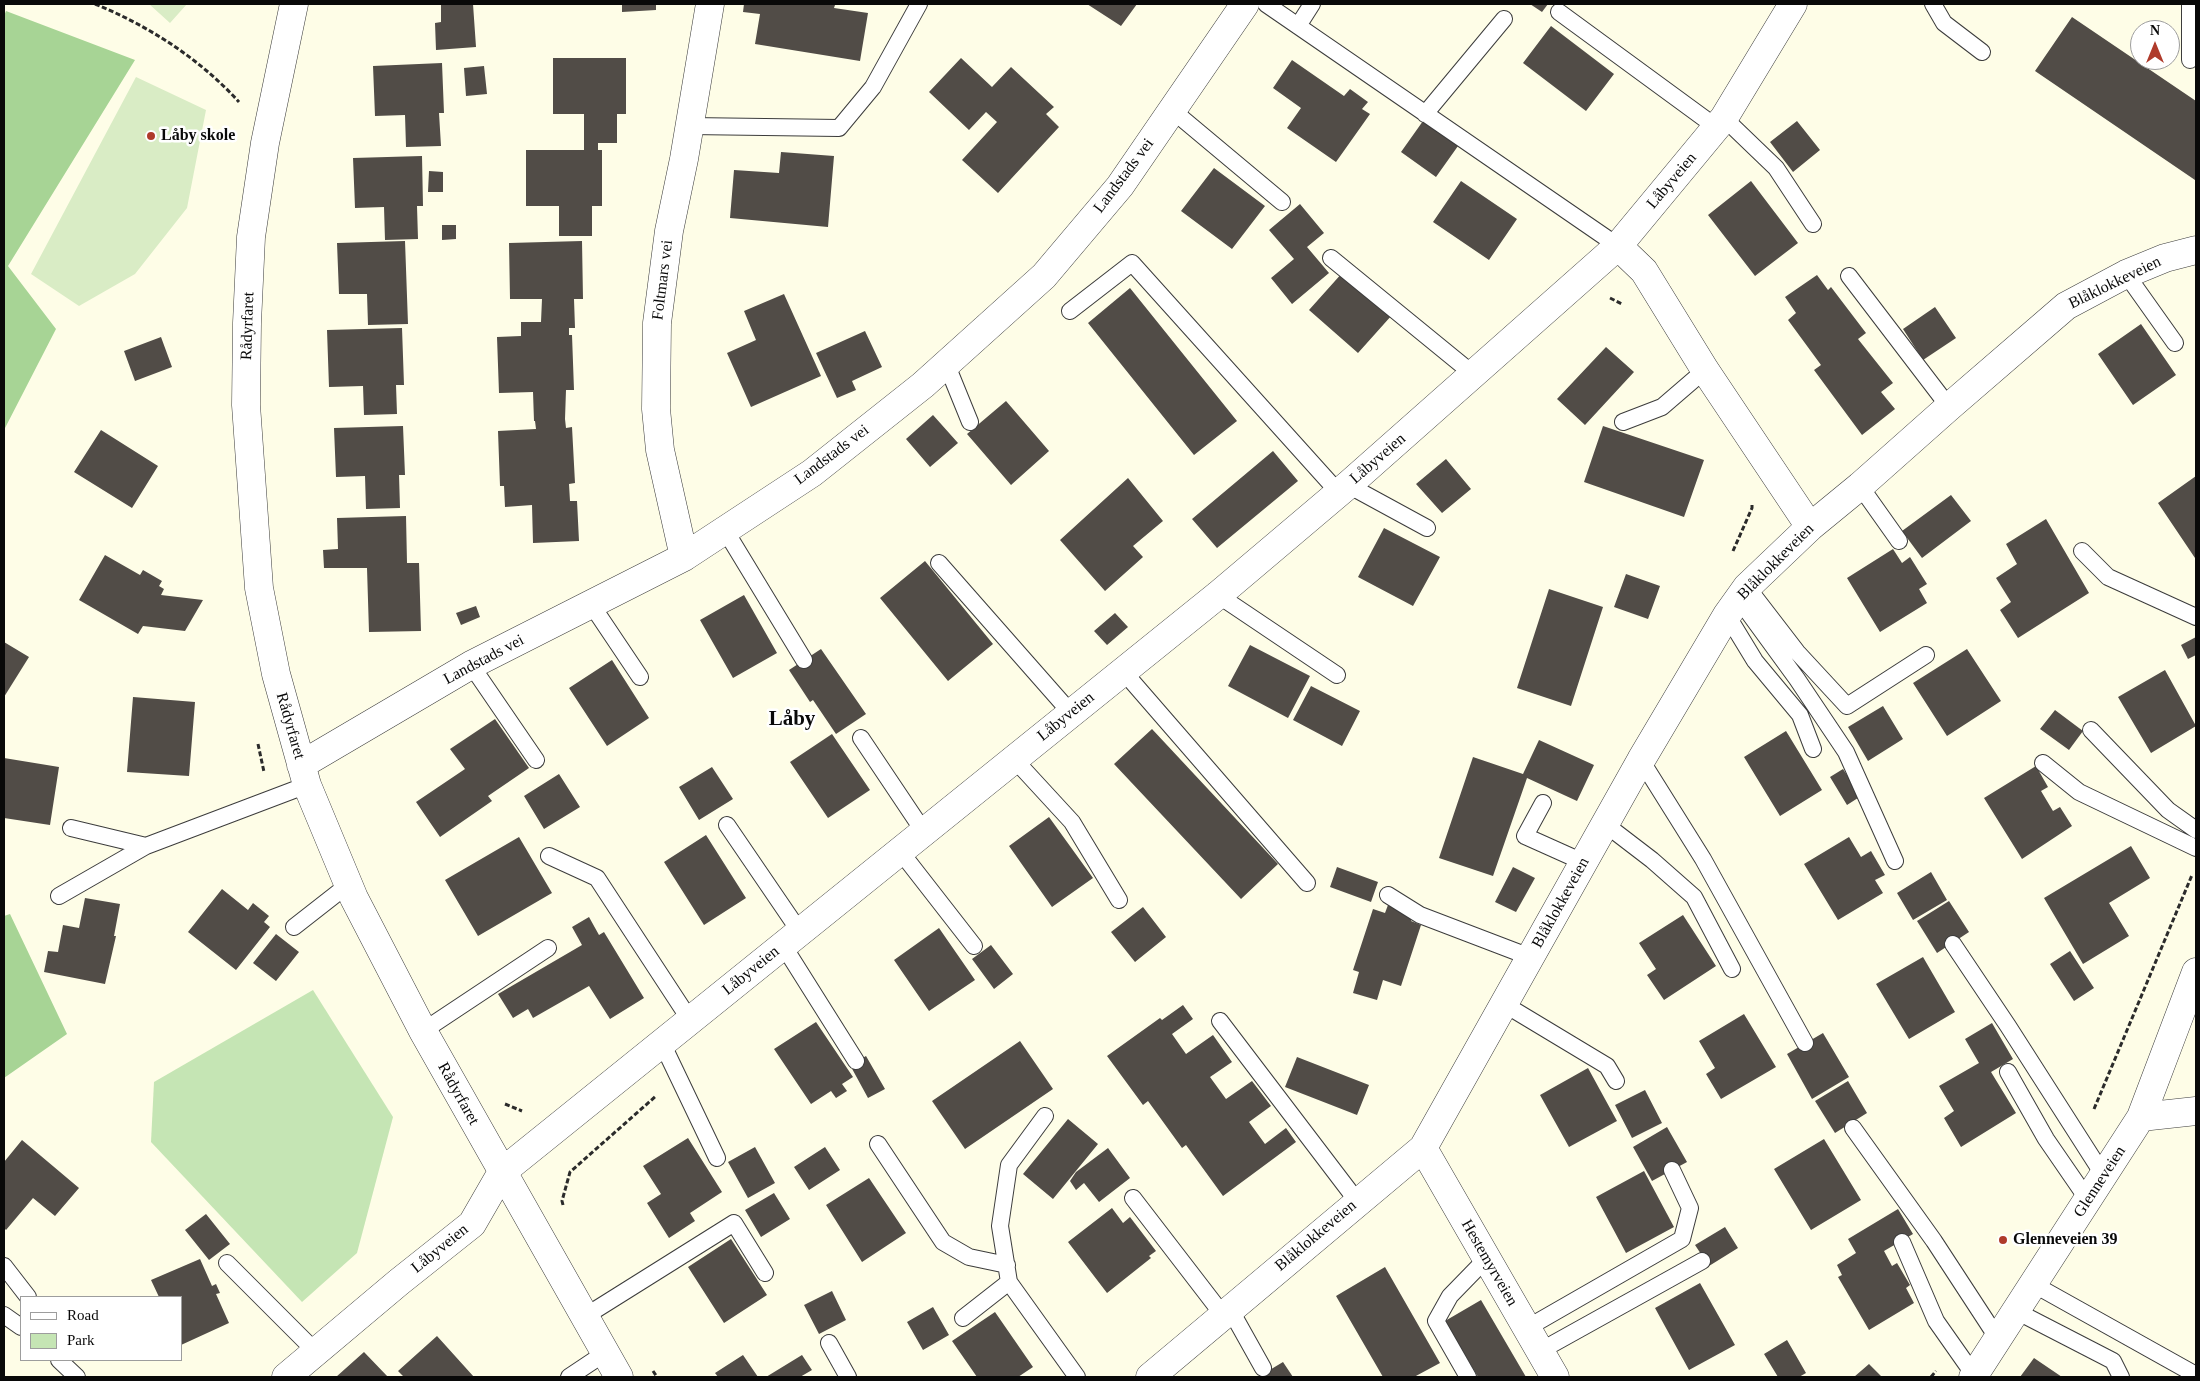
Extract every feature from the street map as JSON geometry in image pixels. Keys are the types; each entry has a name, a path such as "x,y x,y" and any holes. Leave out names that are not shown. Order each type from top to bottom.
{"street":[{"name":"Rådyrfaret","path":"294,4 265,143 252,237 247,323 246,405 259,588 276,674 304,775 354,898 423,1031 619,1377"},
{"name":"Foltmars vei","path":"684,557 660,450 656,400 657,323 669,231 690,126 710,4"},
{"name":"Landstads vei","path":"304,775 471,665 684,557 812,473 923,385 1044,276 1120,186 1245,4"},
{"name":"Låbyveien","path":"292,1376 316,1352 472,1224 502,1172 1218,595 1344,489 1618,246 1720,122 1793,4"},
{"path":"1618,246 1644,271 1705,370 1810,527"},
{"name":"Blåklokkeveien","path":"1150,1377 1357,1201 1423,1148 1640,760 1737,600 1810,527 1860,486 1949,406 2066,306 2126,274 2165,258 2196,250"},
{"name":"Glenneveien","path":"1973,1376 2142,1117 2196,972"},
{"path":"2142,1117 2196,1111"},
{"name":"Hestemyrveien","path":"1423,1148 1556,1377"}],"lane":[{"path":"690,126 839,128 873,87 919,4"},
{"path":"1266,4 1618,246"},
{"path":"1298,26 1312,4"},
{"path":"1933,4 1944,23 1982,52"},
{"path":"2190,4 2190,60"},
{"path":"1559,12 1720,122 1776,168 1813,224"},
{"path":"1425,114 1504,19"},
{"path":"1172,110 1282,202"},
{"path":"1331,258 1473,374"},
{"path":"1070,311 1132,263 1344,489 1427,528"},
{"path":"2126,274 2175,343"},
{"path":"1849,276 1949,406"},
{"path":"946,363 970,422"},
{"path":"1623,422 1662,407 1705,370"},
{"path":"1860,486 1899,541"},
{"path":"725,530 804,660"},
{"path":"2082,551 2108,577 2196,617"},
{"path":"939,562 1071,713"},
{"path":"1218,595 1337,675"},
{"path":"1737,600 1797,652 1847,706 1926,655"},
{"path":"1737,600 1755,661 1800,715 1813,749"},
{"path":"1737,600 1797,679 1846,752 1895,861"},
{"path":"591,604 640,678"},
{"path":"471,665 536,760"},
{"path":"1123,671 1307,883"},
{"path":"2091,730 2168,810 2196,830"},
{"path":"861,738 924,832"},
{"path":"1014,759 1072,822 1119,900"},
{"path":"1640,760 1703,858 1805,1043"},
{"path":"2043,763 2080,792 2196,848"},
{"path":"59,896 146,846 304,775"},
{"path":"1543,803 1525,836 1583,862"},
{"path":"1605,824 1652,860 1694,897 1732,969"},
{"path":"727,825 856,1061"},
{"path":"71,828 146,846"},
{"path":"900,852 974,946"},
{"path":"549,856 597,878 690,1020"},
{"path":"294,926 349,884"},
{"path":"1388,895 1420,915 1530,957"},
{"path":"1953,944 2104,1176"},
{"path":"423,1031 548,948"},
{"path":"1504,1004 1606,1066 1616,1081"},
{"path":"1220,1021 1357,1201"},
{"path":"662,1043 717,1158"},
{"path":"2008,1072 2046,1139 2088,1200"},
{"path":"1045,1116 1009,1165 1000,1226 1009,1282 1077,1377"},
{"path":"1853,1128 1934,1241 1998,1339"},
{"path":"878,1144 942,1242 969,1257 1006,1265"},
{"path":"1534,1340 1682,1239 1690,1208 1672,1170"},
{"path":"1133,1198 1226,1312 1263,1368"},
{"path":"584,1317 734,1222 765,1273"},
{"path":"1902,1242 1936,1321 1973,1376"},
{"path":"1468,1377 1436,1321 1450,1296 1487,1258"},
{"path":"1534,1340 1702,1261"},
{"path":"227,1263 316,1352"},
{"path":"4,1266 27,1296"},
{"path":"963,1318 1009,1282"},
{"path":"2033,1284 2196,1375"},
{"path":"2016,1310 2114,1361 2121,1377"},
{"path":"4,1315 20,1326"},
{"path":"829,1343 848,1377"},
{"path":"569,1377 605,1353"},
{"path":"60,1361 77,1377"}],"path":[{"path":"96,4 154,32 220,81 243,106"}],"green space":[{"path":"149,4 187,4 170,23"},
{"path":"6,11 135,60 8,266 56,329 4,430 4,16"},
{"path":"136,77 206,110 187,208 135,274 79,306 31,274"},
{"path":"10,914 67,1034 4,1078 4,916"},
{"path":"313,990 393,1117 357,1253 302,1302 151,1142 154,1082"}],"building":[{"path":"441,4 473,4 476,47 436,50 435,23 441,22"},
{"path":"622,4 656,4 656,10 622,12"},
{"path":"744,4 830,4 835,5 834,8 868,13 860,61 755,44 760,14 743,12"},
{"path":"1087,4 1137,4 1121,26"},
{"path":"1530,4 1548,4 1542,12"},
{"path":"2072,17 2130,56 2130,70 2150,70 2196,101 2195,180 2035,71"},
{"path":"1551,26 1614,74 1586,111 1523,63"},
{"path":"553,58 626,58 626,114 617,114 617,143 598,143 598,150 602,150 602,206 592,206 592,236 559,236 559,206 526,206 526,150 584,150 584,114 553,114"},
{"path":"961,58 992,87 1011,67 1054,107 1046,114 1059,127 998,193 962,160 997,122 986,112 969,130 929,92"},
{"path":"1292,60 1344,96 1350,89 1368,102 1362,109 1370,114 1336,162 1287,128 1301,108 1273,88"},
{"path":"442,63 444,113 439,113 441,146 406,147 405,115 375,116 373,66"},
{"path":"484,66 487,94 466,96 464,68"},
{"path":"1423,121 1458,146 1436,177 1401,152"},
{"path":"1797,121 1820,150 1793,172 1770,142"},
{"path":"781,152 834,156 828,227 730,218 734,170 779,173"},
{"path":"422,156 423,206 417,206 418,239 385,240 384,207 355,208 353,158"},
{"path":"1214,168 1265,206 1232,249 1181,211"},
{"path":"429,171 443,172 443,192 428,192"},
{"path":"1461,181 1517,219 1489,260 1433,222"},
{"path":"1751,181 1798,243 1755,276 1708,215"},
{"path":"1300,204 1324,233 1307,247 1329,273 1292,304 1271,278 1294,259 1269,230"},
{"path":"442,225 456,225 456,239 442,240"},
{"path":"405,241 408,324 368,325 367,294 339,294 337,243"},
{"path":"582,241 583,299 574,299 575,328 569,328 569,335 572,335 574,390 566,390 565,419 566,428 572,427 575,483 569,484 570,501 577,501 579,541 533,543 532,505 505,507 504,486 500,486 498,431 536,429 533,392 499,393 497,337 521,336 521,322 541,322 542,299 510,299 509,243"},
{"path":"1343,272 1392,315 1358,353 1309,310"},
{"path":"1817,275 1828,290 1831,287 1866,333 1858,339 1893,383 1881,392 1895,409 1862,435 1814,370 1821,365 1788,320 1796,313 1785,297"},
{"path":"1130,288 1237,421 1194,455 1088,323"},
{"path":"784,294 821,376 751,407 727,353 756,340 744,311"},
{"path":"1935,307 1956,338 1923,360 1903,329"},
{"path":"2141,324 2176,375 2133,405 2098,354"},
{"path":"402,328 404,385 396,385 397,414 364,415 363,386 329,387 327,330"},
{"path":"865,331 882,367 852,381 856,390 837,398 816,353"},
{"path":"161,337 172,367 135,381 124,351"},
{"path":"1606,347 1634,372 1585,425 1557,399"},
{"path":"1006,401 1049,451 1011,485 967,434"},
{"path":"933,415 958,443 930,467 906,439"},
{"path":"403,426 405,475 399,475 400,508 366,509 365,476 336,477 334,428"},
{"path":"1603,426 1704,460 1684,517 1584,482"},
{"path":"101,430 158,466 132,508 74,472"},
{"path":"1273,451 1298,481 1217,548 1192,519"},
{"path":"1446,459 1471,489 1442,513 1416,484"},
{"path":"2196,476 2196,557 2195,558 2158,503"},
{"path":"1128,478 1163,521 1133,546 1143,557 1105,591 1060,540"},
{"path":"1951,495 1971,521 1922,558 1902,531"},
{"path":"406,516 407,563 419,563 421,631 369,632 367,568 324,568 323,550 338,549 337,518"},
{"path":"2046,519 2089,593 2018,638 2000,610 2011,602 1996,578 2017,564 2006,544"},
{"path":"1384,528 1440,557 1413,606 1358,577"},
{"path":"1893,549 1902,563 1910,557 1927,584 1919,589 1927,603 1880,632 1847,578"},
{"path":"105,555 140,575 143,570 162,581 159,586 164,589 161,595 203,600 185,631 143,626 138,634 79,600"},
{"path":"925,561 993,644 948,681 880,598"},
{"path":"1626,574 1660,586 1648,619 1614,607"},
{"path":"1549,589 1603,607 1571,706 1517,688"},
{"path":"744,595 777,653 733,678 700,620"},
{"path":"476,606 480,617 461,625 456,613"},
{"path":"1115,613 1128,627 1107,645 1094,631"},
{"path":"2196,637 2196,655 2188,659 2181,645"},
{"path":"4,642 29,657 4,697"},
{"path":"1250,645 1310,676 1288,718 1228,686"},
{"path":"821,649 866,714 836,734 813,700 810,702 789,670"},
{"path":"1967,649 2001,701 1947,736 1913,683"},
{"path":"612,660 649,718 607,746 569,688"},
{"path":"2165,670 2196,726 2151,753 2118,697"},
{"path":"1311,686 1360,711 1342,746 1293,720"},
{"path":"133,697 195,702 189,776 127,772"},
{"path":"1883,706 1903,739 1868,761 1848,727"},
{"path":"2055,710 2083,731 2069,750 2040,729"},
{"path":"495,719 529,768 488,796 492,801 440,837 416,802 465,769 450,749"},
{"path":"1152,729 1278,864 1241,899 1114,764"},
{"path":"1786,731 1822,790 1780,816 1744,757"},
{"path":"832,734 870,790 828,818 790,762"},
{"path":"1539,740 1594,765 1577,801 1527,778 1493,876 1439,858 1473,757 1523,774"},
{"path":"4,758 59,767 50,825 4,818"},
{"path":"2036,766 2048,787 2041,791 2053,811 2060,807 2072,826 2022,859 1984,798"},
{"path":"712,767 733,799 699,820 679,787"},
{"path":"1843,769 1861,796 1847,805 1830,777"},
{"path":"559,774 580,807 544,829 524,796"},
{"path":"1049,817 1093,878 1052,907 1009,846"},
{"path":"706,835 746,898 704,925 664,862"},
{"path":"519,837 552,893 478,936 445,880"},
{"path":"1849,837 1861,857 1871,851 1885,875 1875,880 1883,893 1838,920 1804,864"},
{"path":"2131,846 2150,878 2109,903 2129,936 2083,964 2044,898"},
{"path":"1337,867 1378,882 1371,902 1330,887"},
{"path":"1513,867 1535,878 1516,912 1495,902"},
{"path":"1931,872 1947,900 1913,920 1897,893"},
{"path":"222,889 248,910 253,903 269,916 264,922 270,927 236,970 188,932"},
{"path":"85,898 120,904 114,936 116,936 105,984 44,972 48,951 58,952 63,925 79,928"},
{"path":"1949,901 1969,932 1937,953 1917,921"},
{"path":"1388,905 1413,913 1411,921 1421,925 1401,986 1383,980 1377,1000 1353,993 1359,972 1353,970 1373,909 1385,913"},
{"path":"1143,907 1166,937 1135,962 1111,932"},
{"path":"1683,915 1716,966 1664,1000 1647,975 1656,969 1639,943"},
{"path":"589,917 599,935 604,932 644,998 610,1019 589,986 533,1018 528,1009 513,1018 498,994 582,945 572,927"},
{"path":"939,928 975,980 929,1011 894,960"},
{"path":"276,934 299,952 276,981 253,963"},
{"path":"991,945 1013,974 994,989 972,959"},
{"path":"2070,951 2094,988 2074,1001 2050,964"},
{"path":"1923,957 1955,1012 1909,1039 1876,984"},
{"path":"1183,1005 1193,1019 1172,1034 1186,1054 1213,1035 1232,1062 1210,1077 1226,1099 1252,1081 1271,1106 1249,1122 1265,1144 1286,1128 1296,1142 1223,1196 1186,1145 1182,1148 1148,1101 1143,1105 1107,1056 1160,1018 1162,1020"},
{"path":"1744,1014 1776,1067 1721,1099 1706,1074 1715,1068 1699,1041"},
{"path":"816,1022 853,1077 842,1084 847,1091 836,1098 831,1091 811,1104 774,1049"},
{"path":"1992,1023 2013,1059 1991,1072 2016,1113 1961,1147 1944,1118 1954,1111 1939,1086 1979,1063 1965,1039"},
{"path":"1823,1033 1849,1077 1812,1099 1787,1054"},
{"path":"1020,1041 1053,1089 965,1149 932,1101"},
{"path":"866,1056 885,1089 868,1098 850,1065"},
{"path":"1297,1057 1369,1085 1357,1115 1285,1087"},
{"path":"1588,1068 1617,1121 1569,1147 1540,1095"},
{"path":"1848,1081 1867,1113 1835,1133 1815,1101"},
{"path":"1645,1090 1662,1123 1632,1138 1615,1105"},
{"path":"1068,1119 1098,1144 1053,1199 1023,1174"},
{"path":"1667,1127 1687,1162 1652,1181 1633,1147"},
{"path":"688,1138 722,1192 690,1213 695,1221 669,1238 647,1203 661,1194 643,1166"},
{"path":"1824,1139 1861,1200 1811,1230 1774,1169"},
{"path":"22,1140 79,1188 55,1216 33,1198 6,1230 4,1228 4,1162"},
{"path":"755,1147 775,1183 748,1198 728,1162"},
{"path":"825,1147 840,1170 809,1190 794,1167"},
{"path":"1108,1148 1130,1178 1099,1202 1084,1183 1076,1190 1070,1181 1076,1172"},
{"path":"1644,1171 1674,1227 1626,1253 1596,1197"},
{"path":"869,1178 906,1233 862,1262 826,1205"},
{"path":"774,1193 790,1219 761,1237 745,1210"},
{"path":"1112,1208 1123,1223 1130,1217 1156,1251 1149,1256 1151,1258 1107,1293 1068,1242"},
{"path":"1898,1209 1913,1234 1884,1251 1892,1266 1897,1263 1910,1285 1906,1288 1914,1303 1869,1330 1838,1277 1842,1275 1837,1265 1856,1253 1848,1239"},
{"path":"206,1214 230,1244 209,1260 185,1230"},
{"path":"1725,1227 1738,1248 1709,1266 1695,1245"},
{"path":"731,1239 767,1295 724,1323 688,1267"},
{"path":"200,1259 212,1286 216,1284 220,1293 216,1294 229,1323 182,1345 182,1296 159,1296 151,1280"},
{"path":"1385,1267 1440,1363 1414,1377 1383,1377 1336,1296"},
{"path":"1700,1283 1735,1345 1689,1370 1655,1308"},
{"path":"832,1291 846,1320 819,1334 804,1305"},
{"path":"1481,1300 1526,1377 1478,1377 1445,1321"},
{"path":"933,1307 949,1335 923,1350 907,1322"},
{"path":"995,1312 1033,1367 1018,1377 977,1377 952,1341"},
{"path":"437,1336 474,1377 404,1377 398,1371"},
{"path":"1787,1340 1806,1373 1799,1377 1778,1377 1764,1354"},
{"path":"364,1352 388,1377 336,1377"},
{"path":"743,1355 758,1377 718,1377 715,1373"},
{"path":"802,1355 812,1370 800,1377 766,1377"},
{"path":"2034,1358 2062,1377 2020,1377"},
{"path":"1283,1362 1293,1377 1258,1377"},
{"path":"1869,1364 1882,1377 1854,1377"}],"place":[{"name":"Låby skole","path":"151,136"},
{"name":"Glenneveien 39","path":"2003,1240"}],"district":[{"name":"Låby","path":"792,720"}]}
